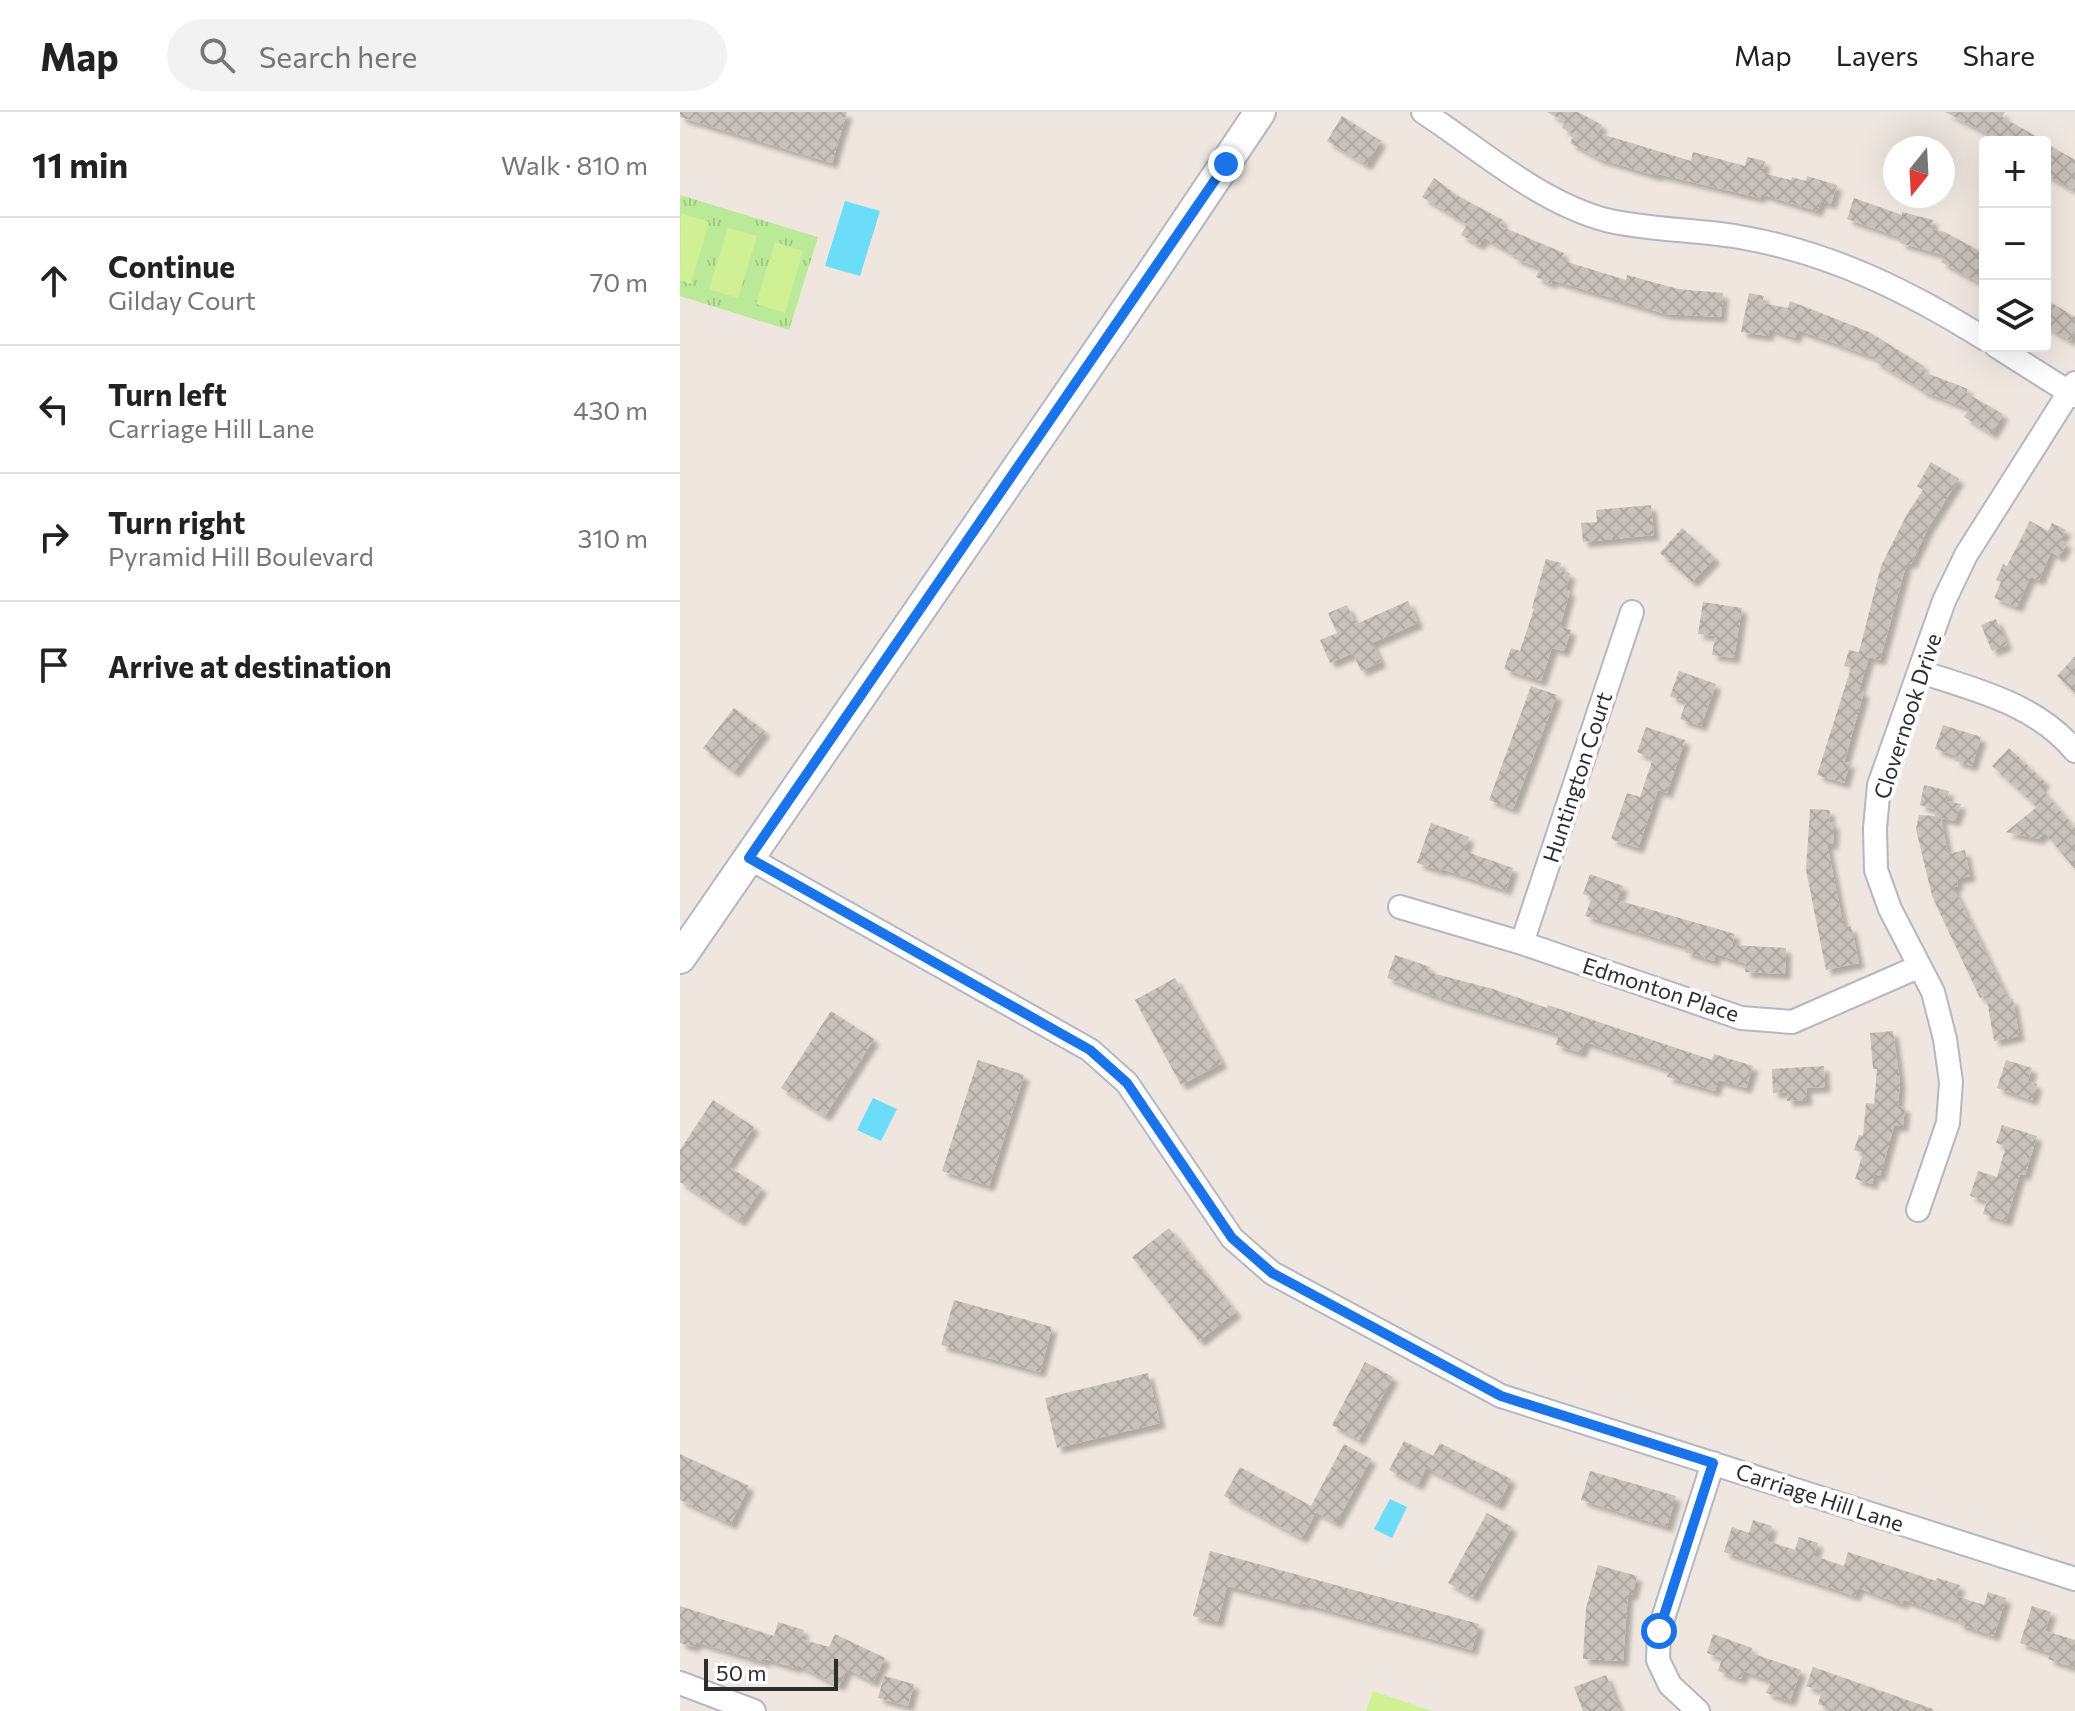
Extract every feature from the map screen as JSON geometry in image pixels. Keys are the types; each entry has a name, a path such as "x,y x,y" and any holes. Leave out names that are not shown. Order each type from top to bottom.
{"main road":[{"path":"680,958 1260,112"}],"street":[{"path":"1423,112 1531,185 1567,205 1606,220 1745,238 1804,252 1854,268 1916,298 1979,335"},
{"path":"2006,352 2073,391"},
{"name":"Clovernook Drive","path":"1918,1210 1948,1123 1951,1082 1945,1039 1933,992 1890,909 1876,870 1875,828 1879,785 1944,601 1966,555 2073,391"},
{"name":"Huntington Court","path":"1522,943 1632,612"},
{"path":"1921,672 2020,706 2047,724 2075,751"},
{"name":"Carriage Hill Lane","path":"749,858 1090,1050 1127,1083 1232,1238 1272,1273 1501,1396 2075,1579"},
{"name":"Edmonton Place","path":"1400,907 1522,943 1741,1018 1792,1022 1918,967"},
{"path":"1698,1711 1670,1685 1658,1660 1659,1631 1713,1463"},
{"path":"680,1683 754,1711"}],"green space":[{"path":"680,195 818,237 789,330 680,296"},
{"path":"681,213 709,222 691,284 680,280"},
{"path":"728,228 757,236 738,298 709,289"},
{"path":"775,242 803,251 785,313 756,304"},
{"path":"1373,1691 1432,1711 1366,1711"}],"water":[{"path":"845,201 880,211 860,276 825,266"},
{"path":"873,1098 897,1109 881,1141 857,1130"},
{"path":"1390,1499 1407,1507 1392,1538 1374,1529"}],"building":[{"path":"680,112 847,112 832,163 680,117"},
{"path":"1547,112 1578,112 1602,125 1598,133 1691,161 1693,152 1745,166 1747,157 1765,161 1762,173 1806,181 1807,176 1837,185 1831,204 1821,201 1817,211 1761,194 1760,198 1657,176 1600,159 1570,143 1574,135 1562,128 1565,122"},
{"path":"1945,112 2005,112 2002,117 2035,136 1992,136"},
{"path":"1342,116 1381,141 1366,165 1327,141"},
{"path":"2051,146 2075,160 2075,191 2051,177"},
{"path":"1434,178 1458,196 1503,220 1500,226 1564,253 1561,260 1626,280 1627,275 1678,289 1723,293 1721,317 1666,314 1552,280 1551,284 1536,277 1540,268 1514,258 1515,255 1484,238 1479,245 1461,235 1467,224 1422,197"},
{"path":"1854,198 1902,215 1902,212 1933,220 1931,229 1945,232 1979,251 1979,280 1941,262 1944,255 1900,243 1902,238 1847,219"},
{"path":"1749,293 1764,296 1762,303 1788,308 1790,301 1869,332 1924,366 1921,371 1968,389 1966,393 2003,414 1992,434 1964,417 1969,409 1920,390 1874,361 1876,358 1798,330 1795,338 1769,329 1768,336 1741,332"},
{"path":"2051,303 2075,317 2075,332 2070,341 2051,330"},
{"path":"1931,462 1959,479 1928,528 1911,564 1907,562 1880,660 1869,657 1859,690 1864,692 1844,762 1850,763 1844,783 1817,775 1851,668 1844,666 1849,650 1859,652 1881,566 1923,490 1917,486"},
{"path":"1651,505 1654,535 1583,542 1581,523 1597,522 1596,510"},
{"path":"2030,521 2048,531 2052,523 2066,530 2060,540 2067,543 2059,557 2051,552 2039,580 2030,577 2017,607 1994,598 2001,582 1996,580 2003,564 2007,566"},
{"path":"1682,528 1715,558 1692,582 1660,553"},
{"path":"1546,559 1561,563 1559,570 1570,573 1566,590 1570,591 1560,626 1571,630 1564,651 1552,648 1541,681 1504,669 1511,648 1520,651"},
{"path":"1408,601 1418,623 1372,643 1381,662 1361,671 1353,653 1330,663 1320,640 1337,633 1328,613 1347,605 1356,624"},
{"path":"1703,602 1742,608 1734,658 1712,655 1715,636 1698,634"},
{"path":"1996,619 2007,645 1992,651 1981,625"},
{"path":"2075,656 2075,693 2057,676"},
{"path":"1679,671 1716,684 1701,726 1680,719 1686,702 1670,696"},
{"path":"1531,686 1557,695 1513,809 1489,800"},
{"path":"734,708 765,731 734,772 703,748"},
{"path":"1943,725 1981,737 1972,766 1955,761 1957,756 1935,749"},
{"path":"1646,727 1685,740 1667,793 1658,790 1638,848 1611,839 1627,793 1640,797 1653,758 1637,752"},
{"path":"2009,748 2045,782 2040,787 2075,828 2075,869 2045,833 2038,839 2006,832 2037,807 1992,766"},
{"path":"1924,785 1949,791 1946,801 1961,804 1955,821 1941,818 1948,854 1965,850 1970,876 1957,879 1958,886 1953,887 2008,1000 2013,999 2019,1036 1994,1041 1986,995 1980,998 1932,896 1916,829 1919,815 1935,816 1936,810 1920,805"},
{"path":"1810,809 1830,810 1829,822 1834,823 1833,844 1827,844 1844,928 1851,926 1859,963 1826,970 1806,870"},
{"path":"1431,823 1469,837 1464,851 1513,868 1506,890 1417,863"},
{"path":"1590,874 1623,886 1617,900 1735,934 1732,945 1786,948 1785,974 1745,972 1746,964 1716,954 1714,961 1685,952 1687,947 1585,916 1592,897 1583,894"},
{"path":"1395,955 1430,967 1428,972 1493,989 1547,1008 1548,1005 1712,1060 1714,1054 1753,1066 1746,1088 1718,1080 1715,1091 1667,1077 1670,1070 1585,1042 1581,1053 1556,1045 1559,1034 1446,1000 1387,978"},
{"path":"1175,978 1222,1063 1181,1085 1135,1000"},
{"path":"831,1011 874,1039 825,1116 781,1088"},
{"path":"1893,1031 1900,1082 1898,1106 1905,1107 1903,1126 1894,1126 1880,1176 1875,1174 1872,1184 1855,1179 1863,1153 1854,1150 1859,1135 1863,1136 1866,1103 1874,1104 1877,1069 1873,1069 1870,1033"},
{"path":"978,1060 1024,1075 989,1186 942,1171"},
{"path":"2006,1060 2032,1068 2028,1081 2037,1084 2032,1100 1997,1088"},
{"path":"1824,1066 1825,1087 1806,1088 1807,1100 1787,1101 1787,1092 1773,1093 1772,1069"},
{"path":"713,1100 754,1127 728,1166 762,1188 740,1221 680,1182 680,1150"},
{"path":"2002,1125 2037,1136 2025,1175 2020,1174 2006,1221 1983,1214 1987,1201 1970,1196 1978,1171 1997,1177 2006,1146 1996,1143"},
{"path":"1169,1228 1236,1312 1199,1341 1132,1257"},
{"path":"954,1300 1052,1327 1040,1372 941,1345"},
{"path":"1365,1362 1393,1377 1359,1440 1332,1425"},
{"path":"1148,1373 1160,1423 1057,1448 1045,1398"},
{"path":"1404,1441 1433,1456 1440,1443 1511,1479 1498,1505 1426,1468 1418,1485 1389,1470"},
{"path":"1344,1444 1371,1459 1336,1523 1316,1512 1302,1538 1224,1496 1240,1467 1311,1506"},
{"path":"680,1454 749,1486 731,1524 680,1500"},
{"path":"1590,1471 1676,1496 1667,1527 1581,1500"},
{"path":"1487,1513 1512,1527 1473,1597 1448,1583"},
{"path":"1753,1520 1772,1526 1767,1541 1795,1550 1799,1537 1818,1543 1814,1556 1844,1566 1848,1552 1936,1581 1937,1578 1960,1585 1956,1596 1984,1605 1988,1592 2006,1598 1994,1636 1904,1600 1902,1604 1858,1588 1855,1596 1724,1552 1732,1527 1749,1533"},
{"path":"1210,1551 1479,1624 1472,1650 1302,1603 1227,1586 1218,1622 1193,1616"},
{"path":"1598,1565 1637,1576 1632,1595 1628,1594 1623,1661 1583,1659 1586,1608"},
{"path":"680,1606 774,1636 778,1622 804,1630 801,1639 829,1647 835,1634 885,1658 873,1682 847,1669 839,1686 797,1665 796,1668 765,1659 764,1662 696,1642 694,1647 680,1643"},
{"path":"2032,1606 2051,1612 2045,1631 2075,1640 2075,1668 2048,1659 2050,1653 2020,1643"},
{"path":"1713,1634 1752,1648 1751,1653 1801,1670 1790,1701 1766,1693 1771,1681 1744,1671 1741,1679 1718,1671 1722,1658 1707,1653"},
{"path":"1813,1667 1933,1711 1839,1711 1818,1704 1822,1691 1806,1686"},
{"path":"1606,1675 1620,1711 1583,1711 1574,1687"},
{"path":"884,1676 914,1684 908,1706 878,1698"}],"route":[{"path":"1226,164 749,858 1090,1050 1127,1083 1232,1238 1272,1273 1501,1396 1713,1463 1659,1631"}]}
